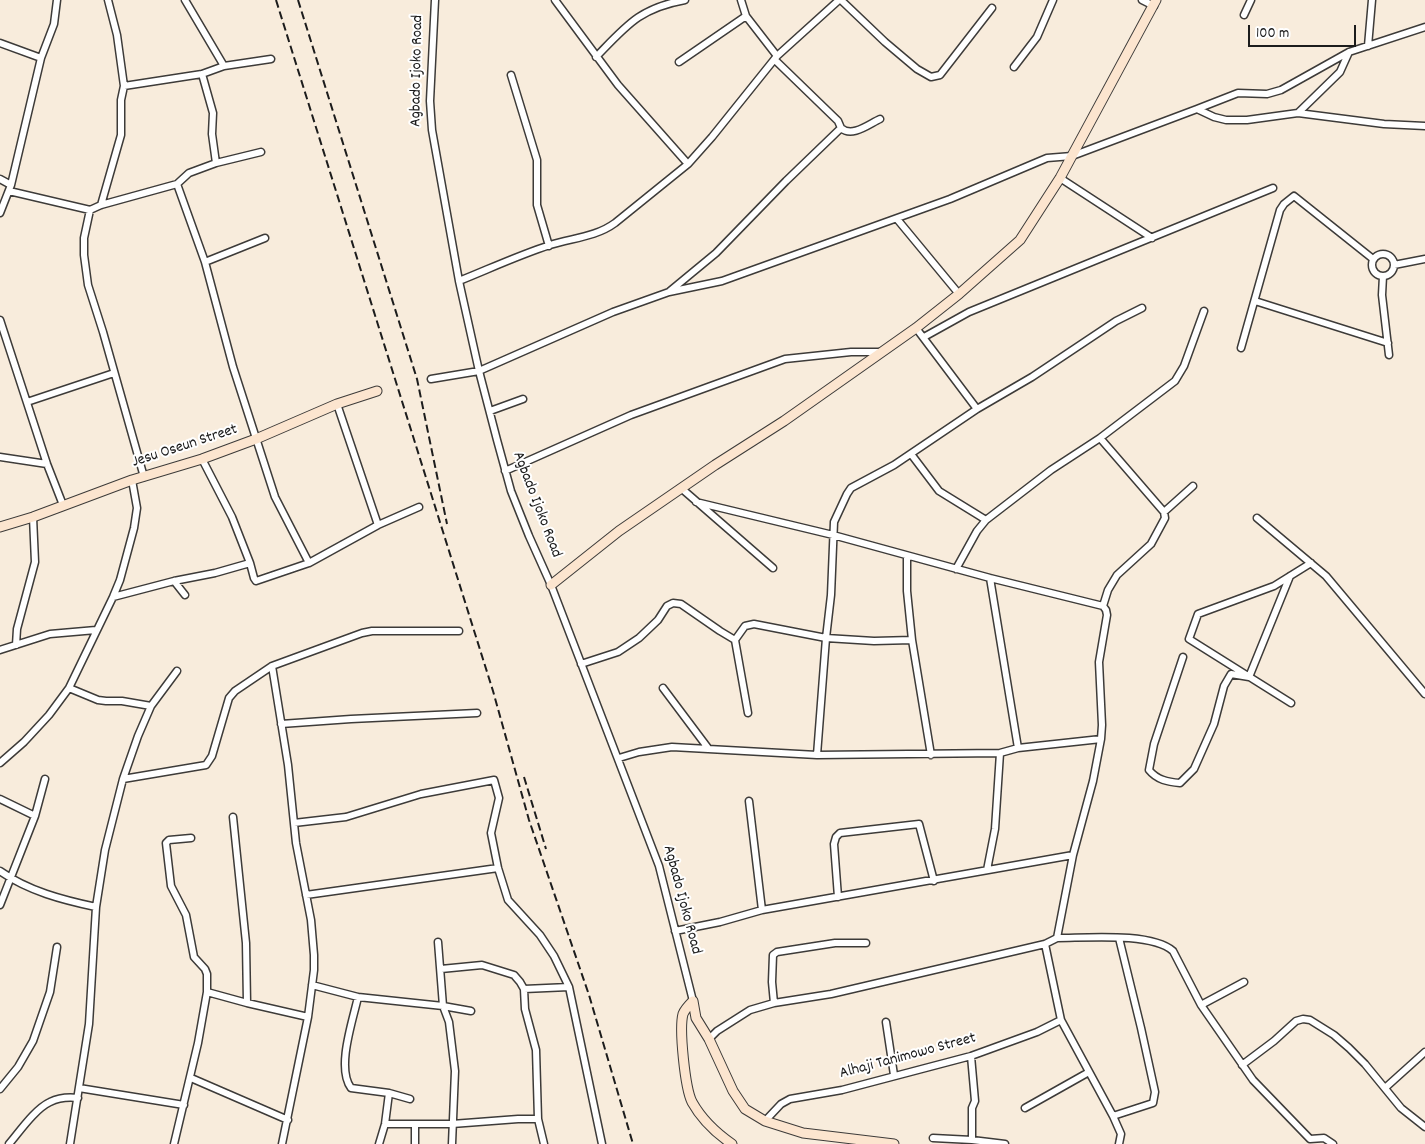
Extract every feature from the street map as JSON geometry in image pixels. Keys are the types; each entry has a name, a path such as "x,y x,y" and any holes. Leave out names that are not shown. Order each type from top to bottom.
{"main road":[{"path":"552,585 619,531 784,421 916,328 959,294 1020,240 1060,178 1155,3"},
{"name":"Jesu Oseun Street","path":"0,527 33,517 132,480 202,459 256,439 337,404 377,391"},
{"path":"692,1002 684,1012 683,1018 684,1062 686,1080 692,1102 712,1130 732,1144"},
{"name":"Agbado Ijoko Road","path":"692,1002 696,1018 709,1039 733,1091 745,1109 765,1120 803,1133 894,1144"}],"street":[{"path":"0,213 10,188 41,58 54,24 57,0"},
{"path":"101,205 121,135 121,100 124,86 117,35 108,0"},
{"path":"185,0 224,66"},
{"name":"Agbado Ijoko Road","path":"434,0 430,101 432,130 459,281 479,371 505,471 528,536 552,585 665,882 692,1002"},
{"path":"555,0 618,85 688,164"},
{"path":"596,57 629,23 642,14 669,3 685,0"},
{"path":"741,0 746,16 776,58 838,121 841,128 846,132 851,132 880,119"},
{"path":"459,281 549,246 605,230 688,164 776,58 840,0 885,42 917,69 931,77 940,75 992,8"},
{"path":"1014,67 1037,37 1053,0"},
{"path":"1142,0 1155,3"},
{"path":"1244,15 1252,0"},
{"path":"1368,46 1372,0"},
{"path":"679,62 746,16"},
{"path":"431,379 479,371 613,312 670,292 722,281 950,199 1047,158 1072,156 1238,93 1267,94 1281,90 1349,52 1425,27"},
{"path":"0,43 41,58"},
{"path":"1298,113 1340,72 1349,52"},
{"path":"124,86 202,74 224,66 271,59"},
{"path":"202,74 213,113 212,134 216,163"},
{"path":"511,74 537,160 537,205 549,246"},
{"path":"1197,109 1226,120 1247,120 1298,113 1384,124 1425,126"},
{"path":"670,292 721,249 786,181 841,128"},
{"path":"0,179 10,188 90,210 101,205 177,184 189,173 216,163 260,152"},
{"path":"1060,178 1152,238"},
{"path":"177,184 205,262 233,368 275,497 309,563"},
{"path":"924,337 969,312 1273,188"},
{"path":"1241,348 1280,210 1294,196 1373,259"},
{"path":"90,210 84,238 86,272 92,299 104,332 144,477"},
{"path":"897,219 959,294"},
{"path":"205,262 265,238"},
{"path":"1378,254 1386,254 1392,258 1394,264 1390,274 1383,276 1374,272 1371,266 1373,259 1378,254"},
{"path":"1394,264 1425,259"},
{"path":"1383,276 1382,295 1389,354"},
{"path":"1255,301 1388,343"},
{"path":"817,755 831,595 834,522 851,488 894,465 977,409 1032,377 1116,321 1142,308"},
{"path":"956,569 977,530 986,520 1051,470 1100,438 1175,382 1184,366 1204,311"},
{"path":"0,320 47,464 63,505"},
{"path":"916,328 977,409"},
{"path":"505,471 632,415 784,359 851,352 882,352"},
{"path":"26,402 114,372"},
{"path":"490,411 523,399"},
{"path":"337,404 378,525"},
{"path":"1100,438 1164,512 1164,518 1151,544 1117,575 1108,590 1103,606"},
{"path":"911,454 939,491 986,520"},
{"path":"0,457 47,464"},
{"path":"202,459 232,517 256,581 309,563 378,525 419,508"},
{"path":"0,763 24,742 49,715 69,688 113,597 120,580 134,528 137,508 132,480"},
{"path":"1164,512 1193,486"},
{"path":"681,488 773,568"},
{"path":"696,502 833,535 990,578 1103,606 1107,615 1099,662 1102,725 1093,781 1073,856 1057,938"},
{"path":"16,645 17,629 35,562 33,517"},
{"path":"1257,518 1326,576 1425,694"},
{"path":"907,556 906,591 931,755"},
{"path":"113,597 174,581 215,573 250,562"},
{"path":"1291,703 1189,639 1198,614 1274,586 1311,563"},
{"path":"1249,677 1290,576"},
{"path":"990,578 1018,748"},
{"path":"174,581 185,595"},
{"path":"581,664 618,652 639,638 658,620 667,606 673,602 681,604 735,640"},
{"path":"748,713 735,640 745,626 754,624 826,638 874,641 912,640"},
{"path":"0,650 50,634 96,630"},
{"path":"123,779 206,765 212,756 229,698 235,691 272,666 318,648 372,631 459,631"},
{"path":"1183,657 1154,744 1149,770 1152,775 1164,781 1180,783 1194,769 1214,724 1224,686 1231,674 1249,677"},
{"path":"272,666 313,942 314,970 308,1017 282,1144"},
{"path":"70,1144 90,1024 96,907 105,850 123,779 151,706 177,671"},
{"path":"69,688 106,702 122,701 151,706"},
{"path":"663,688 708,748"},
{"path":"281,724 351,718 477,713"},
{"path":"619,758 639,752 672,747 817,755 1000,753 1018,748 1100,739"},
{"path":"987,870 995,829 1000,753"},
{"path":"0,905 35,816 45,779"},
{"path":"294,824 346,817 421,794 494,780 499,798 491,833 498,868 508,900 540,936 554,956 569,987 602,1144"},
{"path":"0,799 35,816"},
{"path":"749,801 762,910"},
{"path":"233,817 246,943 247,1003"},
{"path":"838,897 834,844 836,837 840,833 919,824 934,881"},
{"path":"174,1144 191,1078 207,992 207,974 194,957 186,915 180,907 171,886 166,843 169,840 191,838"},
{"path":"675,931 720,922 762,910 1073,856"},
{"path":"306,895 498,868"},
{"path":"0,870 10,878 60,899 96,907"},
{"path":"709,1039 717,1030 750,1010 774,1003 831,994 1044,944 1057,938 1149,940 1168,947 1173,951 1201,1005 1252,1080 1308,1141 1324,1138 1333,1144"},
{"path":"1114,1116 1153,1103 1155,1092 1142,1028 1119,938"},
{"path":"438,942 444,1006 449,1022 456,1071 452,1144"},
{"path":"774,1003 772,982 773,955 777,952 828,944 866,944"},
{"path":"1044,944 1061,1020 1114,1116 1121,1134 1119,1144"},
{"path":"0,1089 18,1067 33,1040 50,992 57,947"},
{"path":"441,970 482,965 514,975 524,989 525,1009 536,1050 538,1119 544,1144"},
{"path":"1201,1005 1244,982"},
{"path":"312,985 358,997 444,1006 471,1011"},
{"path":"524,989 569,987"},
{"path":"207,992 308,1017"},
{"path":"358,997 345,1063 347,1083 351,1088 389,1093 410,1099"},
{"path":"1242,1065 1296,1022 1303,1019 1310,1020 1349,1048 1365,1064 1401,1108 1425,1128"},
{"name":"Alhaji Tanimowo Street","path":"765,1120 781,1104 790,1099 842,1090 971,1056 1037,1032 1061,1020"},
{"path":"886,1022 894,1075"},
{"path":"1385,1088 1425,1052"},
{"path":"971,1056 975,1102 972,1108 972,1140"},
{"path":"1024,1108 1089,1072"},
{"path":"191,1078 288,1120"},
{"path":"79,1088 184,1105"},
{"path":"380,1144 389,1093"},
{"path":"9,1144 28,1120 50,1102 68,1097 78,1098"},
{"path":"385,1124 452,1124 538,1119"},
{"path":"414,1144 415,1125"},
{"path":"933,1138 1005,1144"}],"railway":[{"path":"276,0 493,691 529,820 589,995 633,1144"},
{"path":"298,0 417,379 447,524"},
{"path":"524,777 546,849"}]}
